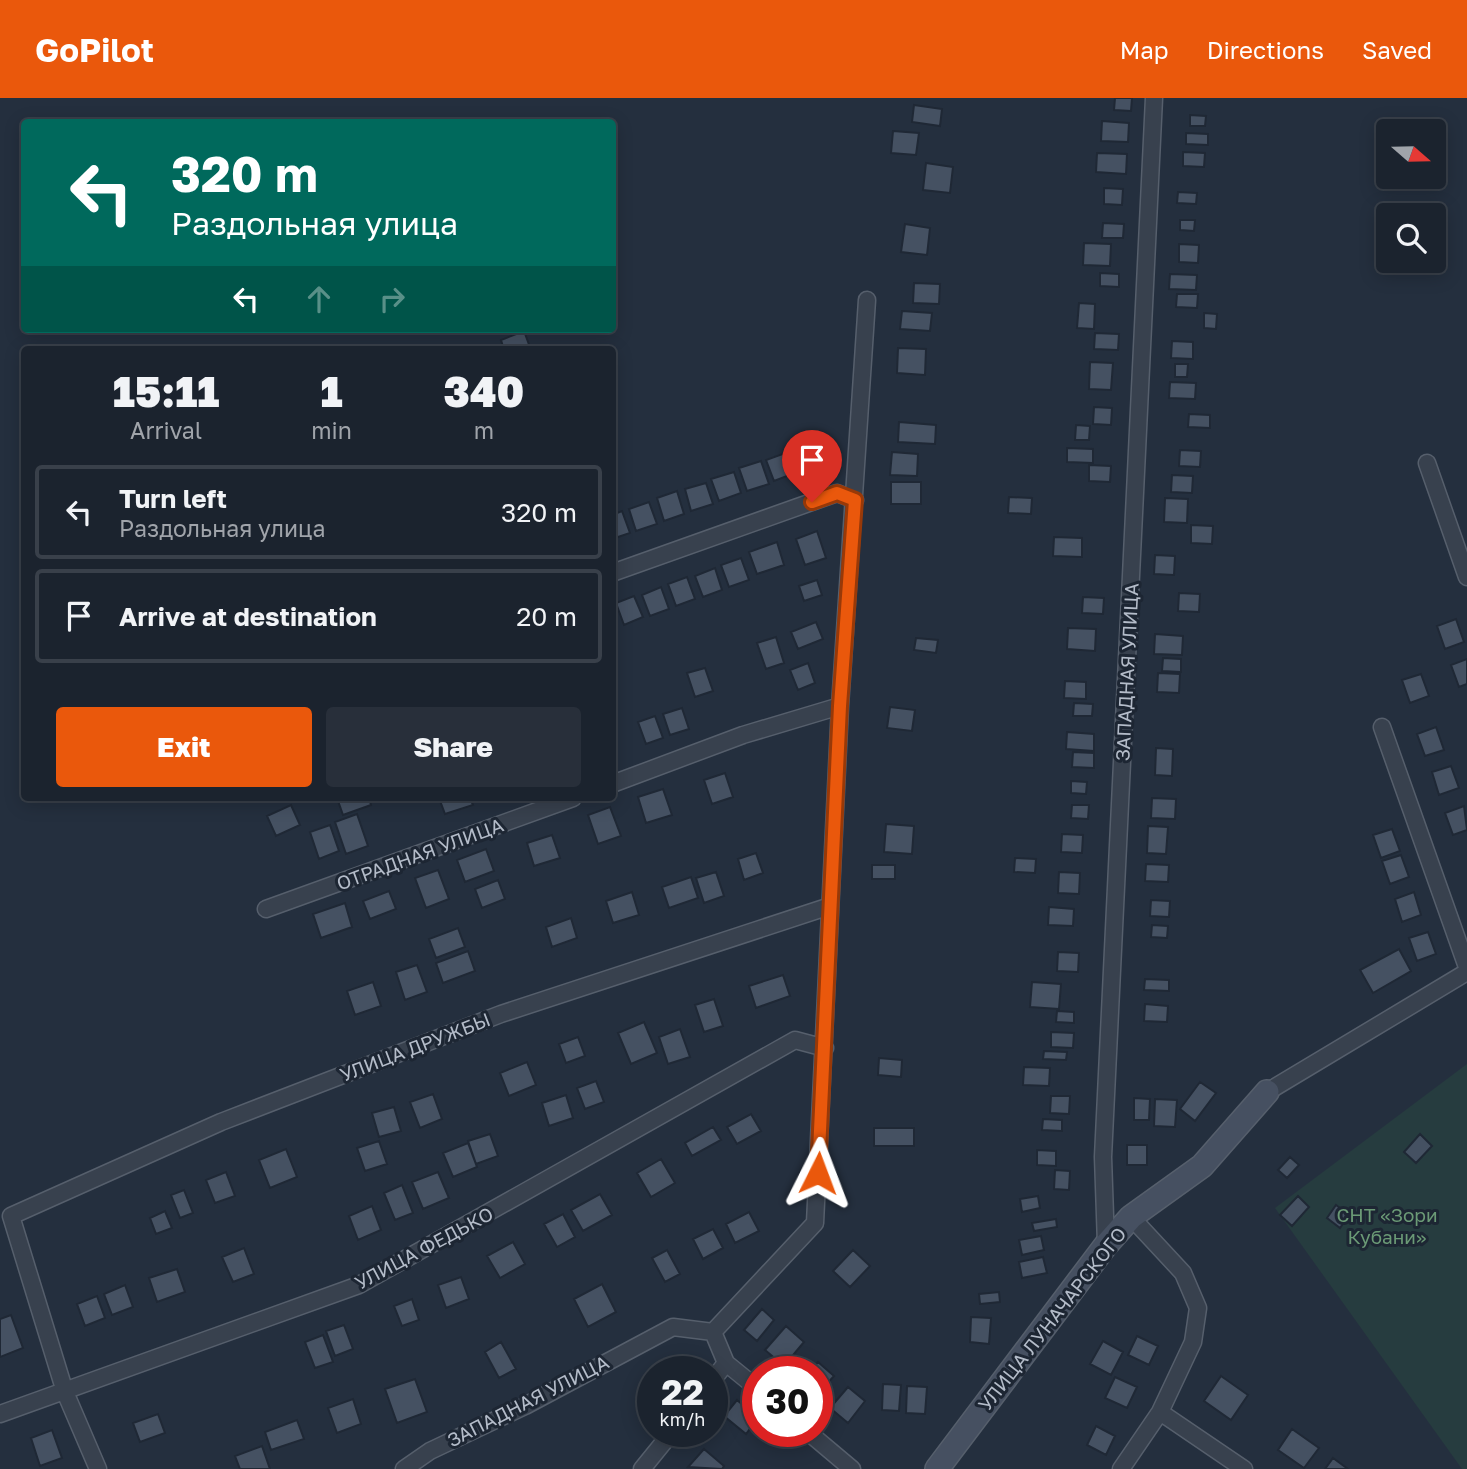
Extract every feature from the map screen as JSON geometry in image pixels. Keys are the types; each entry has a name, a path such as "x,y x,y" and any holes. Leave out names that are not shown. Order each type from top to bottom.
{"street":[{"name":"ЗАПАДНАЯ УЛИЦА","path":"1106,1245 1103,1157 1154,98"},
{"path":"723,1356 713,1332 815,1223 840,706 867,300"},
{"path":"1427,463 1467,577"},
{"path":"616,572 837,493 855,500"},
{"path":"616,783 743,735 840,706"},
{"path":"1382,727 1467,967"},
{"name":"ОТРАДНАЯ УЛИЦА","path":"266,909 565,801"},
{"name":"УЛИЦА ДРУЖБЫ","path":"65,1392 11,1216 221,1122 501,1014 830,906"},
{"path":"1267,1092 1467,972"},
{"name":"УЛИЦА ФЕДЬКО","path":"0,1414 359,1285 795,1040 825,1048"},
{"name":"УЛИЦА ЛУНАЧАРСКОГО","path":"937,1469 1106,1245 1131,1217 1202,1166 1267,1092"},
{"path":"1121,1469 1160,1412 1193,1342 1198,1308 1183,1273 1131,1217"},
{"name":"ЗАПАДНАЯ УЛИЦА","path":"404,1469 430,1451 525,1406 673,1327 713,1332"},
{"path":"728,1365 742,1376"},
{"path":"65,1392 98,1469"},
{"path":"1160,1412 1244,1469"},
{"path":"642,1469 660,1447"},
{"path":"826,1447 852,1469"}],"green space":[{"name":"СНТ «Зори Кубани»","path":"1467,1064 1467,1469 1462,1469 1275,1208"}],"building":[{"path":"1115,98 1132,98 1131,111 1114,110"},
{"path":"914,105 942,109 940,126 912,122"},
{"path":"1190,115 1206,116 1205,126 1190,126"},
{"path":"1102,121 1129,123 1128,142 1101,141"},
{"path":"893,131 919,133 916,155 891,153"},
{"path":"1186,133 1208,134 1208,145 1186,144"},
{"path":"1183,152 1205,153 1204,167 1183,166"},
{"path":"1097,153 1127,154 1126,174 1096,172"},
{"path":"926,163 953,167 950,193 923,190"},
{"path":"1104,188 1123,189 1122,205 1104,204"},
{"path":"1178,192 1197,193 1196,204 1177,203"},
{"path":"1180,220 1195,220 1194,231 1180,230"},
{"path":"1103,223 1124,224 1123,238 1102,238"},
{"path":"905,224 930,228 927,255 901,252"},
{"path":"1084,243 1111,244 1110,266 1083,265"},
{"path":"1179,244 1199,245 1198,263 1179,262"},
{"path":"1100,273 1119,274 1119,287 1100,286"},
{"path":"1170,274 1197,275 1196,290 1169,289"},
{"path":"914,283 940,284 939,304 913,303"},
{"path":"1177,294 1198,294 1197,308 1176,307"},
{"path":"1079,303 1095,304 1094,329 1077,328"},
{"path":"902,311 932,313 930,331 900,329"},
{"path":"1204,313 1217,314 1216,329 1204,328"},
{"path":"525,333 530,346 503,346 501,340"},
{"path":"1095,333 1119,334 1118,350 1094,349"},
{"path":"1172,341 1193,342 1193,359 1171,358"},
{"path":"898,348 926,349 925,375 897,373"},
{"path":"1090,362 1113,363 1111,390 1089,389"},
{"path":"1175,364 1188,364 1187,377 1175,377"},
{"path":"1170,382 1196,383 1195,399 1169,398"},
{"path":"1094,407 1112,408 1111,425 1093,424"},
{"path":"1189,414 1210,415 1210,428 1188,427"},
{"path":"899,422 936,425 935,444 898,442"},
{"path":"1076,425 1090,426 1089,440 1075,440"},
{"path":"1067,448 1093,449 1093,463 1067,462"},
{"path":"1180,450 1201,451 1200,467 1179,466"},
{"path":"788,452 795,473 774,481 766,460"},
{"path":"892,452 918,454 917,476 890,475"},
{"path":"761,461 769,484 747,491 739,468"},
{"path":"1089,465 1111,466 1110,482 1089,481"},
{"path":"734,472 741,493 719,501 711,479"},
{"path":"1172,475 1193,476 1192,493 1171,492"},
{"path":"891,482 921,482 921,504 891,504"},
{"path":"706,483 713,504 691,511 685,489"},
{"path":"677,491 684,514 664,521 657,498"},
{"path":"1009,497 1032,498 1031,514 1008,513"},
{"path":"1165,498 1188,499 1187,523 1164,522"},
{"path":"649,502 657,524 636,531 629,509"},
{"path":"622,511 630,533 616,538 616,513"},
{"path":"1191,525 1213,526 1212,544 1191,543"},
{"path":"817,531 826,558 805,565 796,539"},
{"path":"1054,537 1082,538 1082,557 1053,556"},
{"path":"777,542 784,565 757,574 749,552"},
{"path":"1155,555 1175,556 1174,575 1154,574"},
{"path":"741,558 749,580 729,587 721,565"},
{"path":"715,568 722,590 703,597 695,576"},
{"path":"687,577 695,599 676,606 668,584"},
{"path":"817,580 822,595 804,601 799,586"},
{"path":"661,587 669,609 650,616 642,595"},
{"path":"1179,593 1200,594 1199,612 1178,611"},
{"path":"634,596 643,617 624,625 616,603"},
{"path":"1083,597 1104,598 1103,614 1082,613"},
{"path":"1456,619 1464,642 1445,649 1437,626"},
{"path":"816,622 823,639 798,649 791,632"},
{"path":"1068,628 1096,629 1095,651 1067,649"},
{"path":"1155,634 1183,636 1182,655 1154,654"},
{"path":"776,637 784,663 766,669 757,643"},
{"path":"916,638 938,640 936,653 914,650"},
{"path":"1163,658 1181,659 1181,672 1162,671"},
{"path":"1467,659 1467,684 1459,687 1451,665"},
{"path":"808,663 815,683 798,690 790,670"},
{"path":"705,668 713,691 695,697 687,673"},
{"path":"1158,673 1180,674 1179,693 1157,692"},
{"path":"1421,674 1429,696 1410,703 1402,680"},
{"path":"1065,681 1086,682 1086,699 1064,698"},
{"path":"1074,703 1093,704 1092,716 1073,716"},
{"path":"890,707 915,710 912,731 887,728"},
{"path":"682,708 689,729 670,735 663,714"},
{"path":"655,716 663,738 646,744 638,722"},
{"path":"1436,727 1444,750 1425,756 1417,734"},
{"path":"1067,732 1094,734 1094,751 1066,749"},
{"path":"1156,748 1173,749 1172,776 1155,775"},
{"path":"1073,752 1094,753 1094,768 1072,767"},
{"path":"1451,766 1459,788 1439,795 1432,772"},
{"path":"725,773 733,797 712,804 704,780"},
{"path":"1071,781 1087,782 1086,794 1071,793"},
{"path":"663,789 672,815 646,823 638,797"},
{"path":"1152,798 1176,799 1175,819 1151,818"},
{"path":"338,801 370,801 371,805 343,815"},
{"path":"440,801 471,801 473,805 445,814"},
{"path":"291,805 300,825 276,836 267,816"},
{"path":"1072,805 1089,805 1088,819 1071,818"},
{"path":"1464,806 1467,830 1453,835 1445,813"},
{"path":"610,807 621,836 598,844 588,815"},
{"path":"357,814 368,846 346,854 335,822"},
{"path":"886,824 914,826 912,854 884,852"},
{"path":"330,825 339,851 319,859 310,832"},
{"path":"1148,826 1168,827 1166,854 1147,853"},
{"path":"1392,829 1400,851 1381,858 1373,835"},
{"path":"1062,834 1083,835 1082,853 1061,852"},
{"path":"552,835 560,858 534,866 527,843"},
{"path":"486,849 494,871 465,882 457,860"},
{"path":"756,853 763,873 744,880 738,859"},
{"path":"1401,855 1409,877 1390,884 1382,861"},
{"path":"1015,858 1036,859 1035,873 1014,872"},
{"path":"1146,864 1169,865 1168,882 1145,881"},
{"path":"872,865 895,865 895,879 872,879"},
{"path":"438,870 449,899 426,908 415,878"},
{"path":"716,872 724,896 704,903 696,878"},
{"path":"1059,872 1080,873 1079,894 1058,893"},
{"path":"691,877 698,898 669,908 662,887"},
{"path":"498,880 505,899 482,908 475,889"},
{"path":"389,891 396,909 370,919 363,901"},
{"path":"632,892 639,915 613,923 606,901"},
{"path":"1414,892 1421,915 1402,922 1395,899"},
{"path":"1151,900 1170,901 1169,917 1150,916"},
{"path":"345,903 352,927 321,938 313,914"},
{"path":"1049,907 1074,909 1073,926 1048,925"},
{"path":"571,918 577,938 552,947 546,927"},
{"path":"1152,925 1168,926 1167,938 1151,937"},
{"path":"458,928 465,947 436,958 429,939"},
{"path":"1428,932 1436,954 1417,961 1409,938"},
{"path":"1399,949 1411,971 1373,993 1360,970"},
{"path":"468,951 475,971 443,983 436,963"},
{"path":"1058,952 1079,953 1078,972 1057,971"},
{"path":"417,965 427,992 405,1000 396,972"},
{"path":"783,975 790,996 756,1008 749,986"},
{"path":"1145,979 1169,980 1169,991 1144,990"},
{"path":"373,982 381,1006 355,1015 347,991"},
{"path":"1032,982 1061,984 1059,1009 1030,1007"},
{"path":"714,999 723,1026 704,1032 695,1005"},
{"path":"1145,1004 1168,1006 1167,1022 1144,1021"},
{"path":"1057,1011 1074,1012 1074,1023 1056,1022"},
{"path":"644,1022 657,1053 631,1064 618,1033"},
{"path":"680,1029 690,1057 668,1064 659,1037"},
{"path":"1051,1032 1074,1033 1073,1048 1051,1047"},
{"path":"578,1037 585,1056 566,1063 559,1044"},
{"path":"1044,1051 1067,1052 1066,1060 1043,1059"},
{"path":"879,1058 902,1060 901,1077 878,1075"},
{"path":"527,1062 536,1085 509,1096 500,1073"},
{"path":"1024,1067 1050,1068 1049,1086 1023,1085"},
{"path":"596,1081 604,1102 585,1109 577,1088"},
{"path":"1200,1082 1216,1093 1195,1121 1180,1109"},
{"path":"433,1094 442,1119 420,1128 410,1102"},
{"path":"566,1095 573,1118 549,1126 542,1103"},
{"path":"1051,1096 1070,1096 1069,1114 1050,1113"},
{"path":"1134,1098 1150,1099 1149,1120 1134,1120"},
{"path":"1155,1099 1177,1100 1175,1127 1154,1126"},
{"path":"394,1107 401,1131 379,1137 372,1113"},
{"path":"751,1114 761,1131 737,1144 727,1127"},
{"path":"1043,1119 1062,1120 1062,1131 1042,1130"},
{"path":"713,1127 721,1140 692,1156 685,1143"},
{"path":"874,1128 914,1128 914,1146 874,1146"},
{"path":"490,1134 498,1156 476,1164 468,1141"},
{"path":"1420,1134 1432,1146 1416,1163 1404,1152"},
{"path":"379,1141 387,1164 365,1171 357,1148"},
{"path":"468,1143 477,1167 453,1177 443,1153"},
{"path":"1127,1145 1147,1145 1147,1165 1127,1165"},
{"path":"286,1149 297,1177 270,1188 259,1160"},
{"path":"1037,1150 1056,1151 1056,1166 1037,1165"},
{"path":"1290,1157 1299,1165 1287,1178 1278,1170"},
{"path":"661,1159 675,1183 651,1197 637,1173"},
{"path":"1055,1170 1070,1171 1069,1190 1054,1189"},
{"path":"226,1172 235,1196 215,1203 206,1180"},
{"path":"438,1172 449,1198 423,1209 412,1182"},
{"path":"402,1185 413,1213 395,1220 384,1193"},
{"path":"184,1190 193,1213 180,1218 171,1195"},
{"path":"600,1194 612,1215 583,1231 571,1210"},
{"path":"1038,1196 1040,1208 1022,1212 1020,1199"},
{"path":"1298,1196 1309,1207 1292,1226 1280,1215"},
{"path":"1336,1205 1349,1215 1340,1228 1327,1218"},
{"path":"372,1206 381,1230 358,1240 349,1216"},
{"path":"165,1211 172,1228 156,1234 150,1218"},
{"path":"749,1212 759,1231 735,1243 726,1224"},
{"path":"563,1214 575,1237 557,1247 544,1224"},
{"path":"1056,1219 1057,1227 1034,1231 1032,1223"},
{"path":"713,1229 723,1248 703,1259 693,1239"},
{"path":"1041,1236 1044,1250 1022,1255 1019,1240"},
{"path":"513,1242 525,1264 500,1278 487,1256"},
{"path":"244,1248 254,1274 233,1282 222,1257"},
{"path":"667,1250 680,1274 665,1282 652,1258"},
{"path":"853,1250 870,1266 850,1287 833,1271"},
{"path":"1043,1257 1047,1273 1022,1278 1019,1262"},
{"path":"177,1269 185,1292 157,1302 149,1278"},
{"path":"461,1277 469,1299 446,1308 438,1285"},
{"path":"602,1284 616,1312 588,1327 574,1299"},
{"path":"125,1285 133,1307 112,1315 104,1294"},
{"path":"999,1292 1000,1302 980,1304 979,1294"},
{"path":"97,1296 105,1318 85,1326 77,1304"},
{"path":"412,1299 419,1320 402,1326 394,1306"},
{"path":"762,1309 774,1320 757,1341 744,1330"},
{"path":"11,1315 23,1348 0,1357 0,1319"},
{"path":"971,1317 991,1318 989,1344 970,1342"},
{"path":"344,1325 353,1349 335,1356 326,1331"},
{"path":"786,1326 804,1342 792,1356 772,1356 765,1350"},
{"path":"323,1335 333,1362 315,1368 305,1342"},
{"path":"1137,1336 1158,1346 1149,1365 1128,1355"},
{"path":"1103,1341 1123,1352 1111,1375 1090,1364"},
{"path":"501,1342 516,1369 499,1378 485,1352"},
{"path":"1221,1376 1248,1395 1231,1420 1204,1401"},
{"path":"1115,1377 1137,1387 1127,1408 1105,1398"},
{"path":"415,1379 427,1412 397,1423 385,1389"},
{"path":"883,1384 901,1385 899,1411 882,1410"},
{"path":"907,1386 927,1387 925,1414 906,1413"},
{"path":"848,1387 865,1401 848,1423 833,1410 833,1404"},
{"path":"353,1399 361,1424 337,1433 328,1408"},
{"path":"737,1400 742,1404 742,1431 728,1419 728,1411"},
{"path":"158,1414 165,1433 140,1442 133,1423"},
{"path":"297,1420 304,1439 271,1450 265,1432"},
{"path":"1096,1426 1115,1436 1106,1455 1087,1445"},
{"path":"1292,1429 1319,1448 1304,1468 1278,1450"},
{"path":"52,1430 62,1458 40,1466 31,1438"},
{"path":"262,1446 270,1469 240,1469 235,1456"},
{"path":"704,1449 724,1466 722,1469 688,1467"},
{"path":"1333,1458 1348,1469 1325,1469"}],"route":[{"path":"812,502 837,493 855,500 840,706 818,1173"}]}
